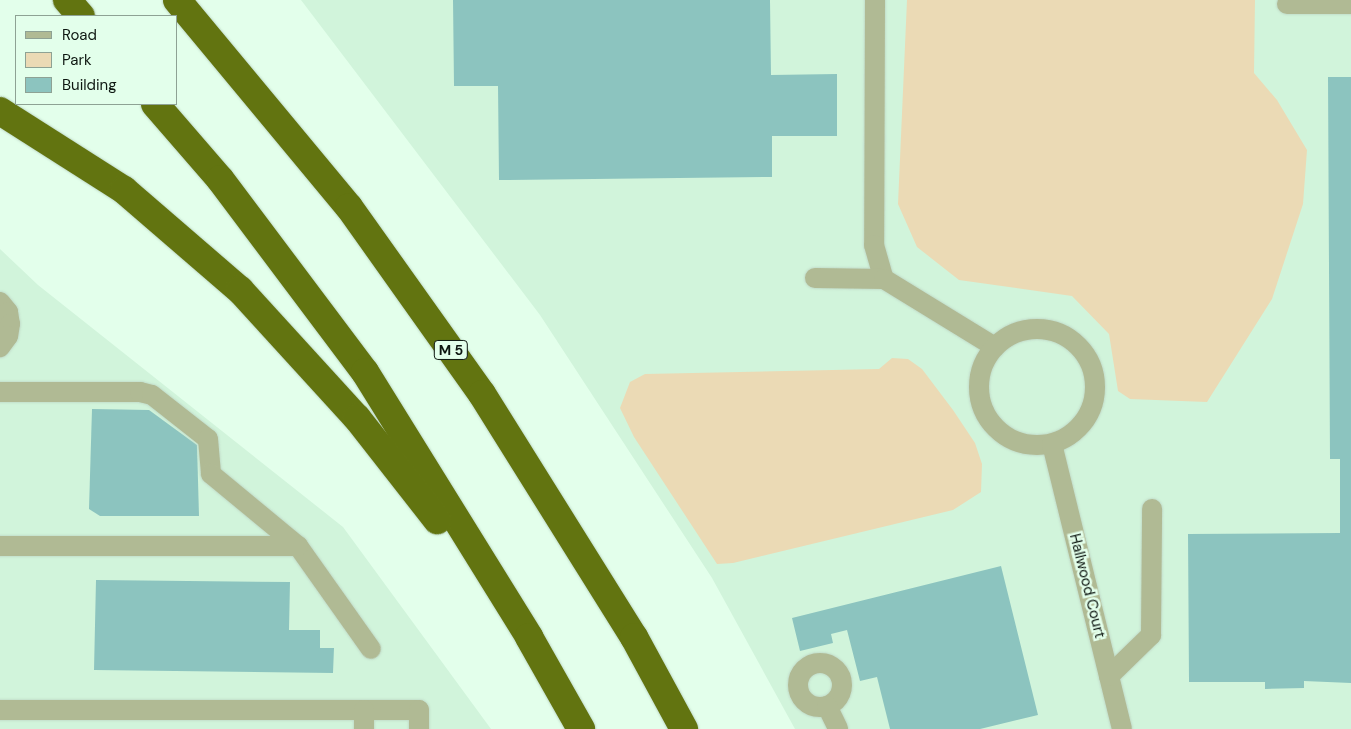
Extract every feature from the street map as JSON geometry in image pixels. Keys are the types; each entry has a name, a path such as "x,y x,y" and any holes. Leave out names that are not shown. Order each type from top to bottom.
{"highway":[{"name":"M 5","path":"177,0 349,207 482,394 634,638 684,729"},
{"path":"156,105 220,179 364,372 581,729"},
{"path":"0,111 124,190 240,290 357,418 464,554 485,569"}],"street":[{"path":"875,0 874,245 884,279"},
{"path":"1287,4 1351,4"},
{"path":"815,278 884,279 996,347"},
{"path":"0,302 8,312 10,324 8,336 0,347"},
{"path":"1046,329 1068,336 1084,352 1094,372 1096,395 1088,417 1073,434 1052,444 1021,442 1007,437 990,422 980,401 979,378 987,357 1002,340 1023,330 1046,329"},
{"path":"0,392 140,392 152,395 208,439 211,474 298,546 371,649"},
{"name":"Hallwood Court","path":"1052,444 1122,729"},
{"path":"1109,676 1151,635 1152,509"},
{"path":"0,546 298,546"},
{"path":"827,706 838,729"},
{"path":"0,710 364,720 419,710 419,729"}],"shaded area":[{"path":"301,0 1351,0 1351,729 795,729 712,578 540,315"},
{"path":"0,249 38,285 343,527 491,729 0,729"}],"green space":[{"path":"907,0 1255,0 1254,73 1277,100 1307,150 1303,204 1272,299 1207,402 1130,399 1118,391 1109,334 1072,296 959,280 917,247 898,204"},
{"path":"892,358 908,359 922,369 975,443 982,464 981,492 953,510 733,563 717,564 634,437 620,408 630,382 645,374 879,369"}],"building":[{"path":"453,0 770,0 771,75 837,74 837,136 772,136 772,177 499,180 498,86 454,86"},
{"path":"1328,77 1351,77 1351,683 1304,681 1304,688 1265,689 1265,682 1189,682 1188,534 1340,533 1340,459 1330,459"},
{"path":"92,409 149,410 197,445 199,516 100,516 89,509"},
{"path":"1001,566 1038,715 980,729 890,729 877,677 860,681 847,630 831,634 833,643 800,651 792,618"},
{"path":"96,580 290,582 289,630 320,630 320,648 334,648 333,673 94,670"}]}
